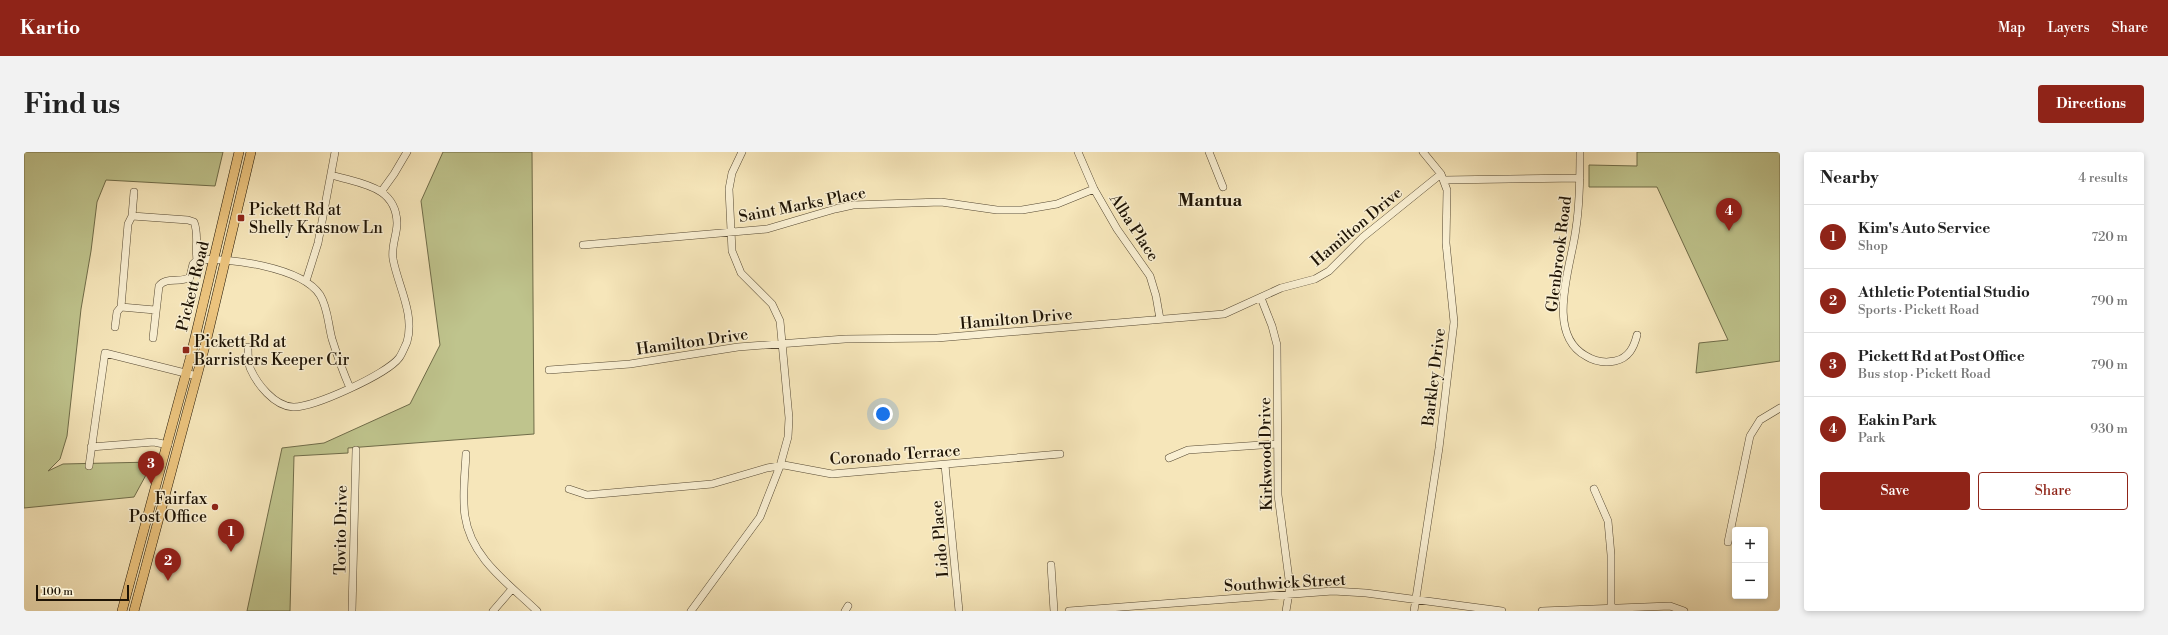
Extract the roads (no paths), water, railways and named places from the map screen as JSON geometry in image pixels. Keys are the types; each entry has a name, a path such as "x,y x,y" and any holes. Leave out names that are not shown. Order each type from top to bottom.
{"main road":[{"name":"Pickett Road","path":"122,611 168,445 239,152"},
{"name":"Pickett Road","path":"134,611 197,376 251,152"}],"street":[{"path":"306,281 318,243 336,152"},
{"path":"381,192 407,152"},
{"path":"691,611 760,517 780,466 787,444 789,427 780,321 775,309 769,301 747,280 737,266 732,251 729,189 732,173 742,152"},
{"name":"Alba Place","path":"1078,152 1094,189 1116,229 1150,276 1156,296 1160,319"},
{"path":"1209,152 1223,187"},
{"path":"1423,152 1443,177 1580,178"},
{"name":"Glenbrook Road","path":"1580,152 1580,178 1575,239 1563,302 1563,319 1567,333 1575,348 1583,354 1598,361 1608,362 1624,357 1632,350 1638,335"},
{"path":"248,347 250,366 256,379 265,391 277,401 292,407 311,405 350,388 384,371 399,358 406,342 409,325 408,314 393,257 396,217 389,200 381,192 360,182 332,175"},
{"name":"Hamilton Drive","path":"549,370 630,364 720,350 783,344 845,339 937,338 1224,314 1280,288 1315,279 1329,271 1363,237 1443,177"},
{"name":"Barkley Drive","path":"1414,611 1454,334 1446,242 1447,190 1443,177"},
{"name":"Saint Marks Place","path":"583,244 767,229 835,208 853,205 941,202 997,210 1022,210 1057,204 1094,189"},
{"path":"115,328 117,312 121,307 128,224 132,216 134,192"},
{"path":"132,216 188,220 194,222 198,233 195,245 197,260"},
{"path":"153,338 158,291 162,282 167,280 185,280 190,278 193,264 197,260 214,258 226,259 292,273 306,281 319,294 328,314 332,337 350,388"},
{"name":"Kirkwood Drive","path":"1261,298 1272,326 1277,345 1279,512 1290,594 1286,611"},
{"path":"121,307 155,310"},
{"path":"89,466 105,353 197,376"},
{"path":"1728,542 1750,436 1760,420 1780,408"},
{"path":"92,446 154,442 168,445"},
{"path":"1169,458 1188,450 1277,444"},
{"name":"Tovito Drive","path":"352,611 356,450"},
{"path":"466,454 464,503 469,534 481,557 512,589 537,611"},
{"name":"Coronado Terrace","path":"569,489 586,495 712,484 780,466 794,465 832,474 1060,454"},
{"name":"Lido Place","path":"945,465 960,611"},
{"path":"1594,489 1608,521 1611,556 1611,610"},
{"path":"1051,565 1054,611"},
{"path":"493,611 512,589"},
{"name":"Southwick Street","path":"1070,611 1345,591 1502,611"},
{"path":"1542,611 1611,610 1670,606 1684,611"}],"place":[{"name":"Pickett Rd at Shelly Krasnow Ln","path":"241,218"},
{"name":"Eakin Park","path":"1729,231"},
{"name":"Pickett Rd at Barristers Keeper Cir","path":"186,350"},
{"name":"Pickett Rd at Post Office","path":"151,484"},
{"name":"Fairfax Post Office","path":"215,507"},
{"name":"Kim's Auto Service","path":"231,552"},
{"name":"Athletic Potential Studio","path":"168,581"}],"district":[{"name":"Mantua","path":"1210,200"}]}
